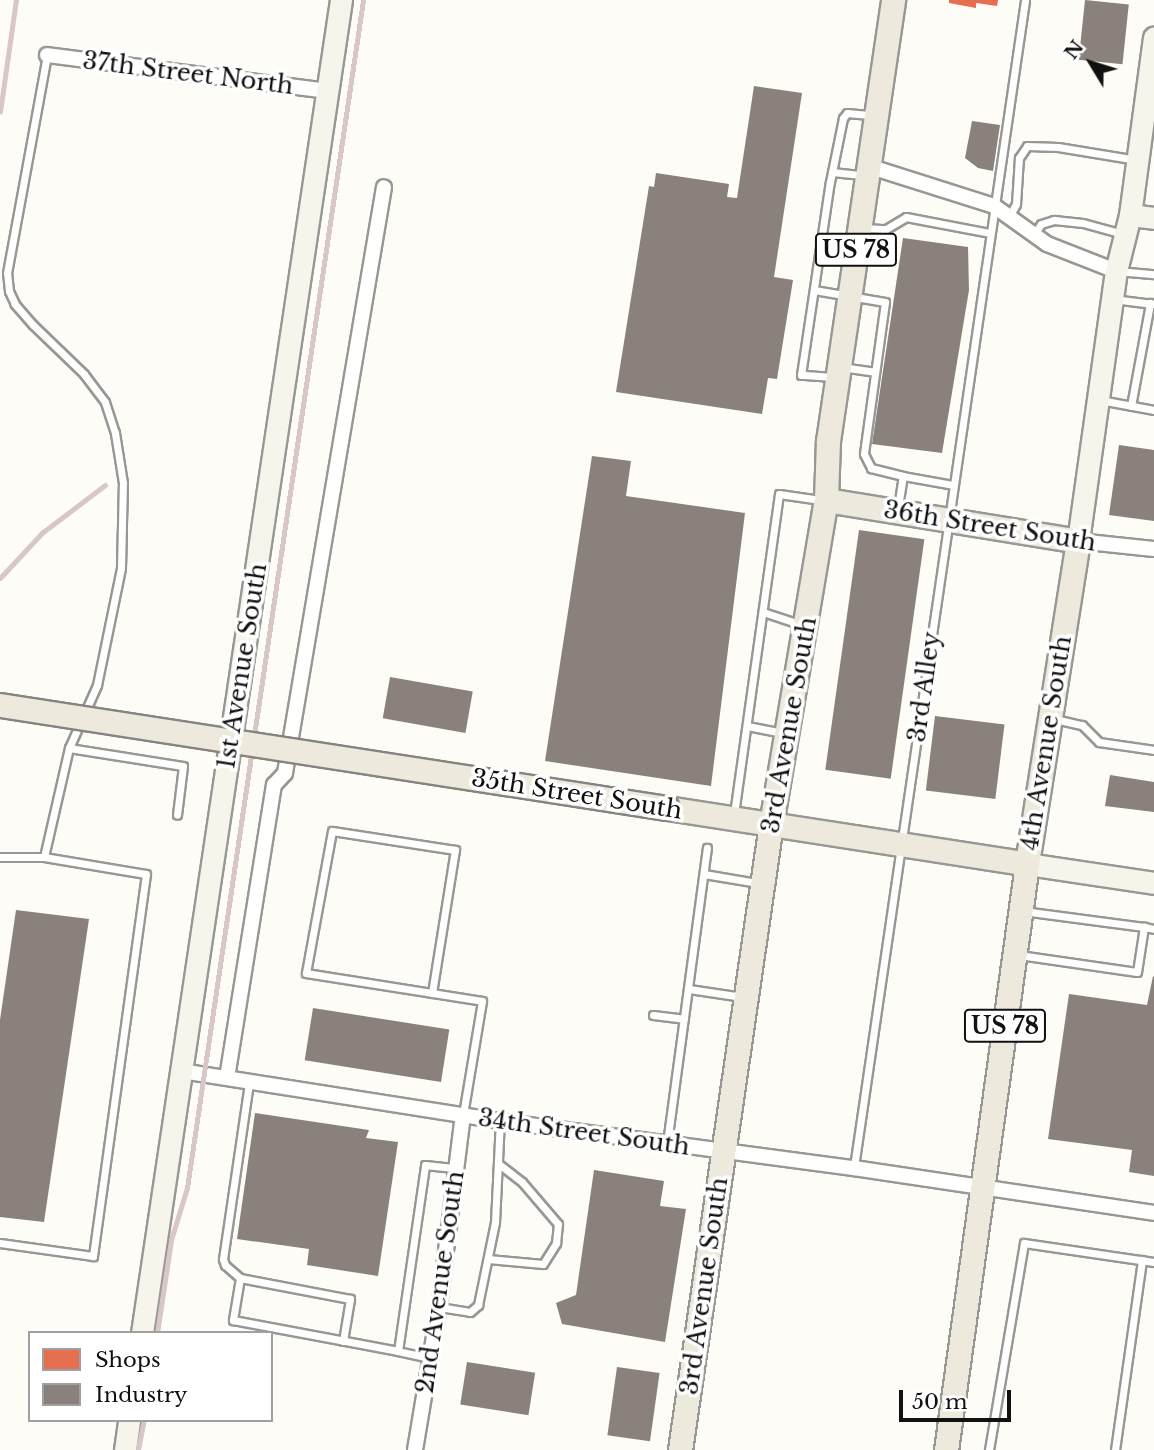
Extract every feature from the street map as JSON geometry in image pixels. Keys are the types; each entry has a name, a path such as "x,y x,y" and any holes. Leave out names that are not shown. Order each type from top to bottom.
{"main road":[{"name":"3rd Avenue South","path":"680,1450 771,824 826,500 828,440 893,0"},
{"name":"36th Street South","path":"826,500 1078,541"},
{"name":"4th Avenue South","path":"946,1450 1027,864 1078,541"},
{"name":"35th Street South","path":"0,705 1027,864"}],"street":[{"name":"1st Avenue South","path":"142,1331 329,92 340,0"},
{"name":"4th Avenue South","path":"1078,541 1116,271 1128,224 1154,38"},
{"name":"37th Street North","path":"47,55 329,92"},
{"path":"868,171 994,206 1047,244 1116,271"},
{"name":"1st Avenue South","path":"227,1078 274,785 285,773 384,187"},
{"path":"1128,224 1154,218"},
{"name":"36th Street South","path":"1078,541 1154,549"},
{"name":"35th Street South","path":"1027,864 1154,883"},
{"name":"34th Street South","path":"181,1071 500,1121 854,1168 1154,1213"},
{"name":"2nd Avenue South","path":"415,1450 439,1307 463,1114"},
{"path":"125,1450 129,1422"}],"lane":[{"name":"3rd Alley","path":"854,1168 1025,0"},
{"path":"44,857 69,748 97,685 121,568 123,484 116,433 106,401 84,374 33,326 15,304 9,291 6,273 47,55"},
{"path":"875,372 801,375 832,172 843,118 848,113 876,115"},
{"path":"1009,217 1016,204 1019,158 1027,146 1058,147 1137,160"},
{"path":"832,172 868,171"},
{"path":"859,228 886,229 906,217 990,233"},
{"path":"1034,235 1041,224 1054,220 1128,224"},
{"path":"1116,271 1154,274"},
{"path":"814,290 885,302 866,462 871,468 953,485"},
{"path":"1112,299 1152,304 1131,406"},
{"path":"1098,399 1154,410"},
{"path":"897,511 903,476"},
{"path":"733,818 779,494 826,500"},
{"path":"763,612 806,626"},
{"path":"1050,718 1082,725 1099,742 1154,750"},
{"path":"747,726 788,733"},
{"path":"230,745 288,753"},
{"path":"69,748 183,766 177,815"},
{"path":"432,993 456,850 332,831 306,973 482,1001 463,1114"},
{"path":"667,1143 707,848"},
{"path":"0,857 44,857 146,874 93,1256 0,1243"},
{"path":"704,874 762,884"},
{"path":"1021,910 1154,929"},
{"path":"1015,954 1137,972 1144,928"},
{"path":"689,989 746,998"},
{"path":"653,1015 684,1019"},
{"path":"249,1081 223,1259 240,1279 350,1299 343,1341"},
{"path":"439,1307 470,1312 478,1305 495,1222 500,1121"},
{"path":"488,1259 542,1264 556,1243 558,1224 522,1182 499,1164"},
{"path":"398,1351 425,1165 456,1168"},
{"path":"989,1450 1024,1243 1154,1262"},
{"path":"1115,1450 1142,1260"},
{"path":"240,1279 233,1320 430,1358"}],"building: Shops":[{"path":"949,0 998,0 997,6 976,3 976,8 949,3"}],"building: Industry":[{"path":"1085,0 1129,5 1122,64 1079,60"},
{"path":"754,86 802,93 774,277 793,280 777,379 768,378 762,414 616,392 649,186 654,187 656,173 729,184 727,197 737,198"},
{"path":"972,121 1000,125 993,171 978,168 965,158"},
{"path":"903,238 968,247 969,290 942,453 872,444"},
{"path":"1119,445 1154,450 1154,521 1109,515"},
{"path":"592,456 631,461 626,496 745,513 711,786 545,761"},
{"path":"859,530 924,539 891,779 825,770"},
{"path":"390,677 473,692 465,733 383,718"},
{"path":"935,716 1004,725 995,799 926,790"},
{"path":"1110,775 1154,782 1154,812 1105,806"},
{"path":"16,910 89,919 44,1222 0,1217 0,1020"},
{"path":"1153,976 1154,1176 1129,1172 1132,1150 1048,1139 1069,994 1147,1005"},
{"path":"313,1008 449,1030 441,1082 305,1060"},
{"path":"255,1113 369,1130 366,1138 398,1142 378,1276 307,1265 309,1249 237,1239"},
{"path":"594,1170 664,1181 660,1206 686,1209 665,1342 562,1324 556,1303 576,1295"},
{"path":"467,1362 535,1373 528,1415 460,1404"},
{"path":"617,1367 660,1373 650,1441 607,1435"}],"railway":[{"path":"0,112 16,0"},
{"path":"157,1331 171,1240 187,1188 363,0"},
{"path":"0,578 42,533 105,485"},
{"path":"138,1450 144,1422"}]}
